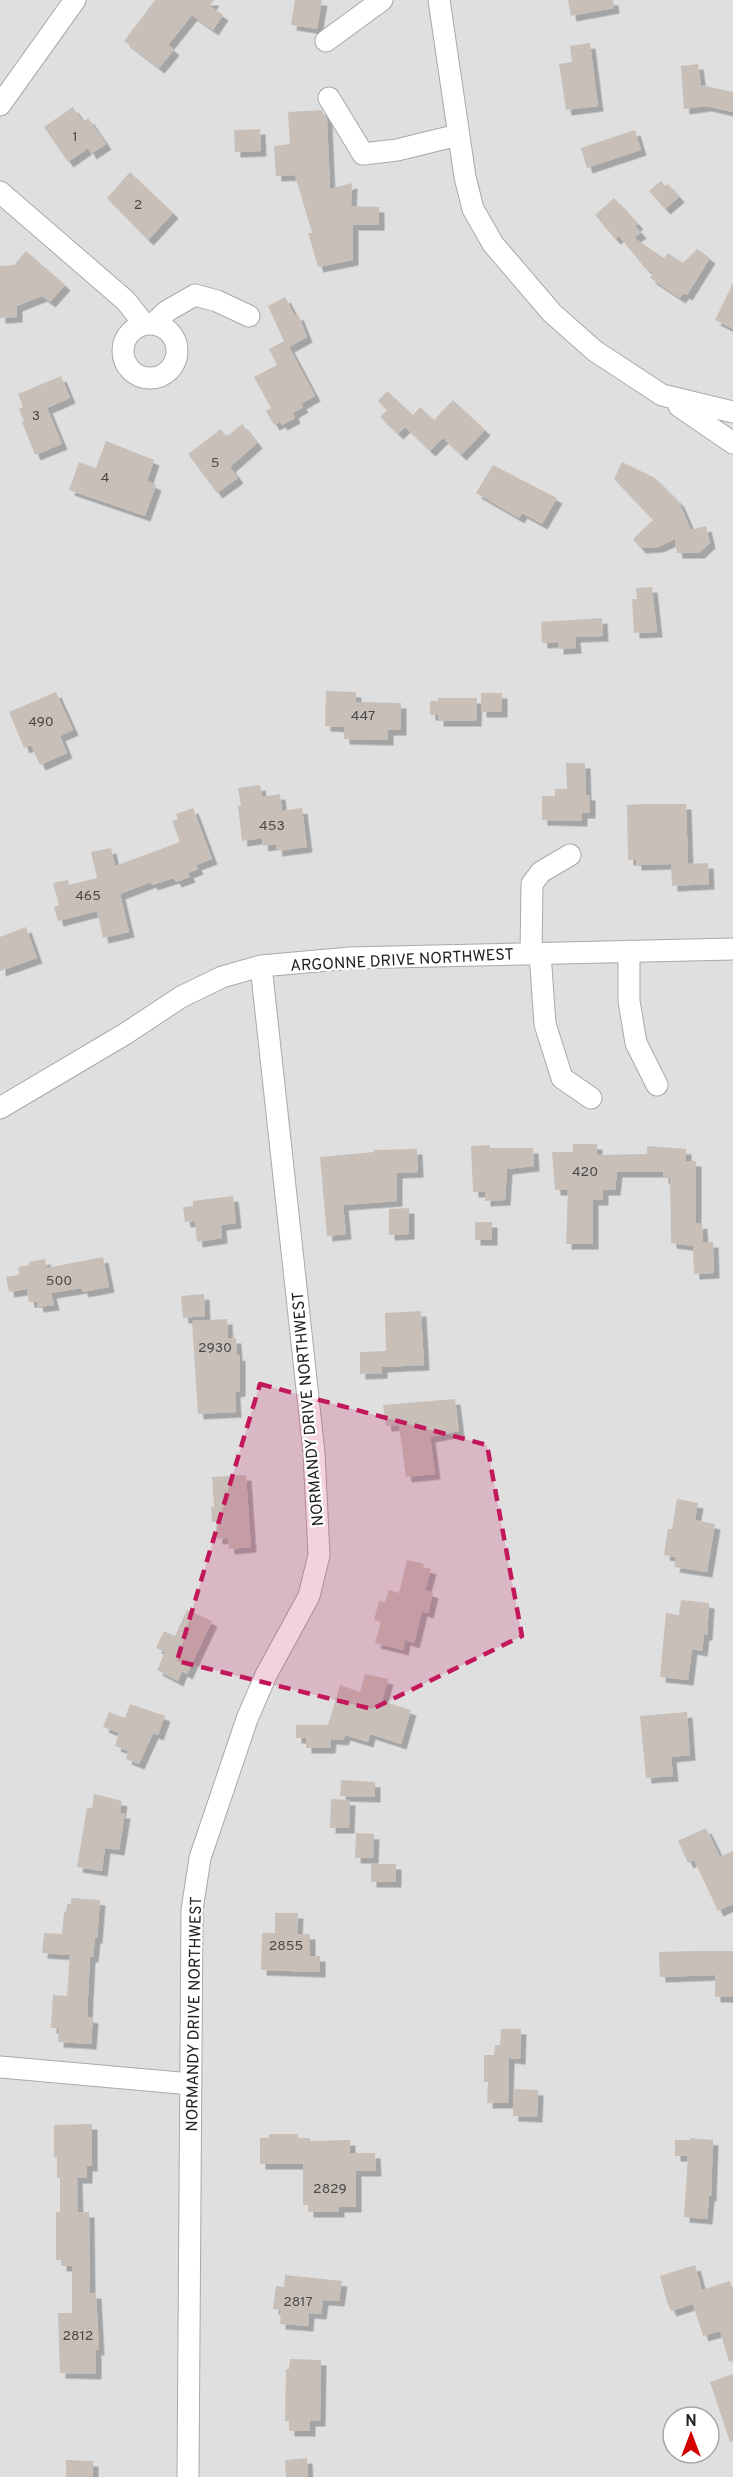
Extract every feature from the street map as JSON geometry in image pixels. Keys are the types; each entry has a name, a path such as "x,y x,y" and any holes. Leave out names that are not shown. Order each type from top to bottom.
{"street":[{"path":"0,105 75,0"},
{"path":"326,41 382,0"},
{"path":"439,0 458,135 473,209 493,244 552,313 596,351 733,443"},
{"path":"329,98 363,154 397,150 458,135"},
{"path":"0,192 126,301 149,324 195,296 217,301 249,316"},
{"path":"662,394 733,412"},
{"path":"570,855 541,872 532,884 535,953 545,1024 562,1078 591,1098"},
{"name":"ARGONNE DRIVE NORTHWEST","path":"0,1108 125,1034 181,997 222,977 261,966 350,958 733,949"},
{"path":"629,951 629,1001 636,1043 657,1085"},
{"name":"NORMANDY DRIVE NORTHWEST","path":"188,2477 192,1910 200,1858 247,1719 266,1675 309,1596 319,1555 314,1453 261,966"},
{"path":"0,2067 191,2084"}],"highlighted area":[{"path":"260,1384 487,1445 522,1636 372,1709 177,1661"}],"shaded area":[{"path":"0,0 733,0 733,2477 0,2477"}],"building":[{"path":"155,0 214,0 210,6 223,15 213,30 192,15 168,45 174,50 159,68 124,41"},
{"path":"295,0 322,0 317,29 291,25"},
{"path":"568,0 613,0 614,8 571,16"},
{"path":"590,43 598,106 566,110 559,64 572,62 570,46"},
{"path":"698,64 701,85 733,92 733,112 706,106 684,109 681,66"},
{"path":"73,107 83,122 88,118 106,144 91,154 88,148 68,162 44,127"},
{"path":"321,110 327,119 330,189 352,183 351,206 379,207 379,225 353,225 353,260 318,267 308,233 312,233 295,175 276,176 274,146 290,144 288,112"},
{"path":"260,129 261,151 235,152 234,130"},
{"path":"635,130 641,150 587,168 581,148"},
{"path":"130,172 173,213 148,240 107,198"},
{"path":"661,181 665,186 668,184 679,197 665,209 649,191"},
{"path":"614,198 638,224 635,226 641,233 634,238 664,258 668,253 683,263 697,249 710,258 687,295 684,293 680,298 650,278 653,273 644,267 619,236 615,239 595,215"},
{"path":"26,251 65,285 50,302 42,296 17,306 17,317 0,318 0,266 14,265"},
{"path":"733,283 733,329 715,320"},
{"path":"285,297 295,316 298,314 307,337 289,347 315,396 301,404 303,407 293,413 295,418 282,425 280,422 274,425 266,411 271,408 254,377 277,365 269,349 284,341 268,306"},
{"path":"61,376 70,398 47,408 62,444 35,455 22,422 24,421 19,409 23,407 18,394"},
{"path":"387,391 413,415 420,407 434,420 453,400 485,430 461,455 443,438 430,451 405,427 398,434 380,417 387,410 378,401"},
{"path":"242,424 257,443 230,467 238,478 217,493 188,454 221,429 226,437"},
{"path":"106,441 154,460 147,481 156,485 145,516 69,490 79,462 96,468"},
{"path":"622,462 655,478 679,502 691,530 706,526 710,543 699,553 677,553 675,539 658,547 640,548 633,539 653,520 614,479"},
{"path":"493,465 557,498 542,524 522,513 519,518 476,493"},
{"path":"652,587 657,632 634,633 632,599 637,599 636,588"},
{"path":"602,618 603,636 575,637 576,648 558,649 558,642 542,643 541,622"},
{"path":"326,691 356,692 356,702 401,703 401,730 388,730 388,740 344,739 344,727 325,726"},
{"path":"56,692 73,730 60,736 67,753 40,765 31,745 24,748 9,712"},
{"path":"481,693 502,693 502,712 481,712"},
{"path":"438,698 477,698 476,721 438,721 438,715 430,715 430,701 438,701"},
{"path":"566,763 585,763 586,795 590,795 590,813 582,813 582,821 542,820 542,796 555,796 555,789 567,789"},
{"path":"260,785 262,797 280,794 282,811 302,808 307,847 277,851 276,844 263,846 262,838 242,841 238,788"},
{"path":"686,804 688,864 708,863 709,884 672,886 671,864 636,865 636,860 628,860 627,805"},
{"path":"193,808 212,859 196,865 198,869 188,873 190,877 176,882 174,878 152,885 151,882 120,894 129,932 103,938 97,911 58,921 54,907 59,905 53,883 68,880 69,885 97,878 91,852 111,848 115,866 180,842 172,821 178,819 176,814"},
{"path":"26,927 37,958 0,971 0,937"},
{"path":"573,1144 597,1144 597,1155 647,1154 647,1146 686,1149 686,1161 696,1161 696,1224 702,1223 703,1242 713,1242 714,1273 694,1274 693,1246 671,1243 670,1178 663,1178 663,1172 617,1172 615,1190 603,1190 603,1200 593,1200 593,1244 566,1244 568,1190 555,1190 552,1152 573,1152"},
{"path":"490,1145 490,1148 533,1148 534,1166 507,1169 505,1200 485,1201 485,1192 473,1192 471,1146"},
{"path":"417,1149 418,1172 397,1173 397,1201 343,1205 346,1234 327,1236 320,1157 374,1152 374,1150"},
{"path":"233,1196 236,1223 221,1225 222,1238 197,1242 195,1221 185,1222 183,1207 193,1206 193,1201"},
{"path":"409,1208 409,1234 389,1235 389,1209"},
{"path":"475,1222 492,1222 492,1240 475,1240"},
{"path":"103,1257 109,1287 83,1292 82,1288 51,1293 54,1305 38,1307 37,1302 29,1302 27,1289 9,1292 6,1277 19,1275 18,1267 29,1265 29,1262 45,1259 47,1268"},
{"path":"204,1294 205,1316 183,1318 181,1296"},
{"path":"421,1311 424,1365 382,1367 382,1373 360,1374 360,1352 386,1351 385,1313"},
{"path":"227,1319 228,1338 236,1338 237,1356 240,1355 240,1391 235,1392 236,1412 198,1414 192,1321"},
{"path":"455,1399 459,1431 430,1437 435,1474 406,1477 399,1425 386,1426 383,1405"},
{"path":"246,1475 251,1547 229,1549 228,1538 217,1539 216,1522 212,1522 211,1507 214,1506 212,1477"},
{"path":"677,1499 698,1503 695,1520 715,1524 707,1572 674,1567 676,1557 664,1555 668,1529 672,1529"},
{"path":"407,1560 424,1564 423,1567 431,1569 425,1590 433,1593 428,1613 422,1611 414,1643 405,1640 403,1650 375,1643 381,1622 374,1620 379,1601 385,1602 389,1590 399,1593"},
{"path":"681,1600 709,1603 707,1635 704,1635 702,1651 692,1649 688,1680 660,1677 666,1613 679,1615"},
{"path":"187,1610 212,1621 187,1674 182,1671 178,1681 157,1670 165,1652 156,1648 164,1631 175,1636"},
{"path":"365,1674 388,1679 382,1701 411,1710 401,1744 370,1734 368,1742 345,1735 343,1740 331,1739 330,1748 306,1748 306,1738 296,1738 296,1725 328,1725 340,1685 360,1692"},
{"path":"130,1704 165,1716 158,1735 153,1733 139,1764 126,1759 128,1751 115,1746 119,1733 103,1727 109,1712 125,1718"},
{"path":"687,1712 690,1755 671,1757 673,1776 646,1778 640,1716"},
{"path":"341,1780 375,1782 375,1797 340,1796"},
{"path":"94,1794 122,1801 120,1813 125,1813 119,1850 105,1848 102,1871 77,1867 87,1808 92,1808"},
{"path":"331,1799 350,1800 349,1828 330,1828"},
{"path":"706,1828 720,1857 733,1851 733,1904 718,1911 694,1860 688,1863 678,1841"},
{"path":"356,1833 374,1834 373,1858 355,1858"},
{"path":"371,1864 396,1864 396,1882 371,1882"},
{"path":"71,1898 100,1900 97,1938 95,1938 93,1957 90,1957 87,2017 93,2018 91,2044 58,2042 59,2028 51,2028 53,1995 67,1996 70,1955 42,1953 44,1933 62,1934 64,1912 66,1912 67,1904 71,1904"},
{"path":"275,1913 298,1913 297,1934 310,1934 310,1956 320,1956 320,1972 261,1970 262,1933 275,1933"},
{"path":"733,1951 733,1997 715,1997 715,1975 660,1977 659,1952"},
{"path":"501,2029 521,2029 520,2059 509,2058 508,2103 487,2103 488,2082 484,2082 484,2055 494,2055 495,2045 500,2045"},
{"path":"513,2089 538,2090 537,2117 513,2116"},
{"path":"92,2124 92,2166 87,2166 87,2178 77,2178 78,2212 89,2212 90,2293 96,2293 99,2350 96,2350 96,2374 60,2373 58,2313 72,2313 72,2266 61,2266 61,2260 56,2260 56,2212 60,2212 60,2178 57,2178 57,2157 54,2157 54,2125"},
{"path":"269,2134 298,2134 298,2138 310,2138 310,2141 350,2140 350,2153 375,2153 376,2171 356,2171 356,2207 339,2207 339,2212 308,2212 308,2205 303,2205 303,2164 260,2164 260,2138 269,2138"},
{"path":"690,2138 713,2140 711,2196 709,2196 707,2219 684,2217 688,2156 675,2156 675,2140 690,2140"},
{"path":"695,2265 702,2290 730,2281 733,2290 733,2361 729,2362 720,2331 703,2336 693,2304 671,2311 667,2302 660,2276"},
{"path":"285,2275 342,2281 339,2301 323,2300 321,2314 309,2313 308,2326 280,2324 281,2310 273,2309 276,2286 284,2287"},
{"path":"290,2359 321,2360 320,2421 310,2421 310,2431 289,2431 289,2421 285,2421 286,2369 289,2369"},
{"path":"733,2374 733,2441 730,2442 721,2415 721,2405 718,2405 710,2382"},
{"path":"307,2458 308,2477 286,2477 285,2460"},
{"path":"66,2460 93,2461 93,2477 66,2477"}]}
